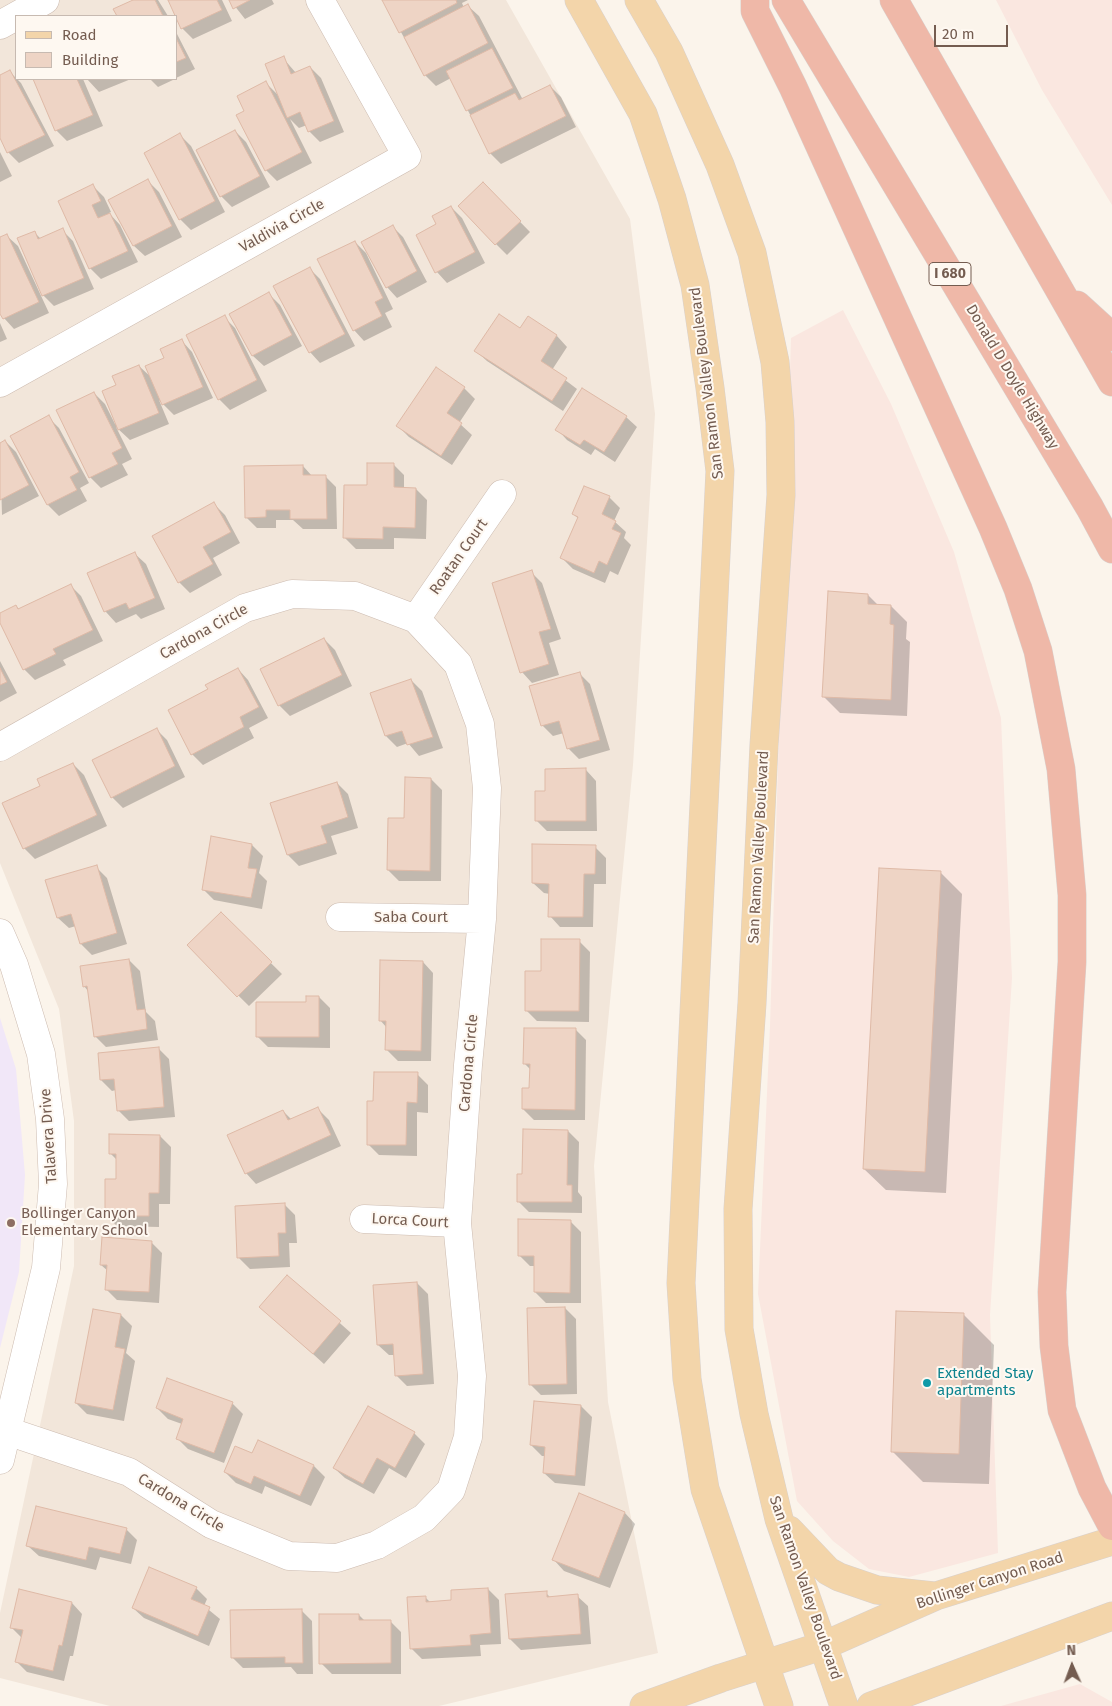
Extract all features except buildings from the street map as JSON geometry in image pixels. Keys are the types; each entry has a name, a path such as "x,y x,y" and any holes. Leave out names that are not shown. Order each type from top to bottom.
{"highway":[{"path":"755,0 755,11 793,87 993,528 1018,589 1038,651 1061,768 1072,895 1072,962 1052,1292 1054,1346 1062,1410 1092,1488 1112,1526"},
{"name":"Donald D Doyle Highway","path":"786,0 1085,499 1112,549"},
{"path":"894,0 1112,382"},
{"path":"1060,289 1112,337"}],"main road":[{"name":"San Ramon Valley Boulevard","path":"579,0 643,114 672,199 696,285 719,462 708,742 681,1283 687,1379 705,1489 779,1706"},
{"name":"San Ramon Valley Boulevard","path":"639,0 669,52 720,165 752,253 775,362 780,422 781,494 764,745 752,1003 738,1219 739,1329 754,1414 779,1519 825,1645 844,1706"},
{"path":"779,1519 805,1549 828,1571 839,1577 877,1590 936,1596"},
{"name":"Bollinger Canyon Road","path":"644,1706 825,1645 936,1596 1112,1541"},
{"path":"872,1706 1112,1616"}],"street":[{"path":"17,15 45,0"},
{"name":"Valdivia Circle","path":"0,383 407,156 320,0"},
{"path":"0,24 15,16"},
{"name":"Roatan Court","path":"416,619 502,494"},
{"name":"Cardona Circle","path":"0,747 245,608 292,594 355,596 416,619 458,664 480,724 487,788 482,918 468,1065 457,1223 472,1376 468,1437 450,1490 424,1518 377,1545 337,1558 289,1556 211,1524 129,1472 7,1431"},
{"name":"Saba Court","path":"340,917 482,918"},
{"name":"Talavera Drive","path":"0,933 14,965 41,1054 50,1119 53,1184 46,1268 0,1460"},
{"name":"Lorca Court","path":"364,1219 457,1223"}],"shaded area":[{"path":"0,0 506,0 630,219 655,414 633,765 594,1166 608,1402 658,1653 439,1706 110,1706 0,1678 0,1613 74,1266 74,1121 59,1009 0,863"},
{"path":"996,0 1112,0 1112,205 1042,90"},
{"path":"843,310 891,404 954,552 1001,718 1012,978 990,1315 998,1553 909,1577 869,1569 833,1541 797,1501 758,1294 770,1026 791,338"},
{"name":"Bollinger Canyon Elementary School","path":"0,1018 16,1069 25,1175 19,1272 0,1348"},
{"path":"1080,1684 1112,1702 1112,1706 1001,1706"}],"place":[{"name":"Bollinger Canyon Elementary School","path":"11,1223"},
{"name":"Extended Stay apartments","path":"927,1383"}]}
